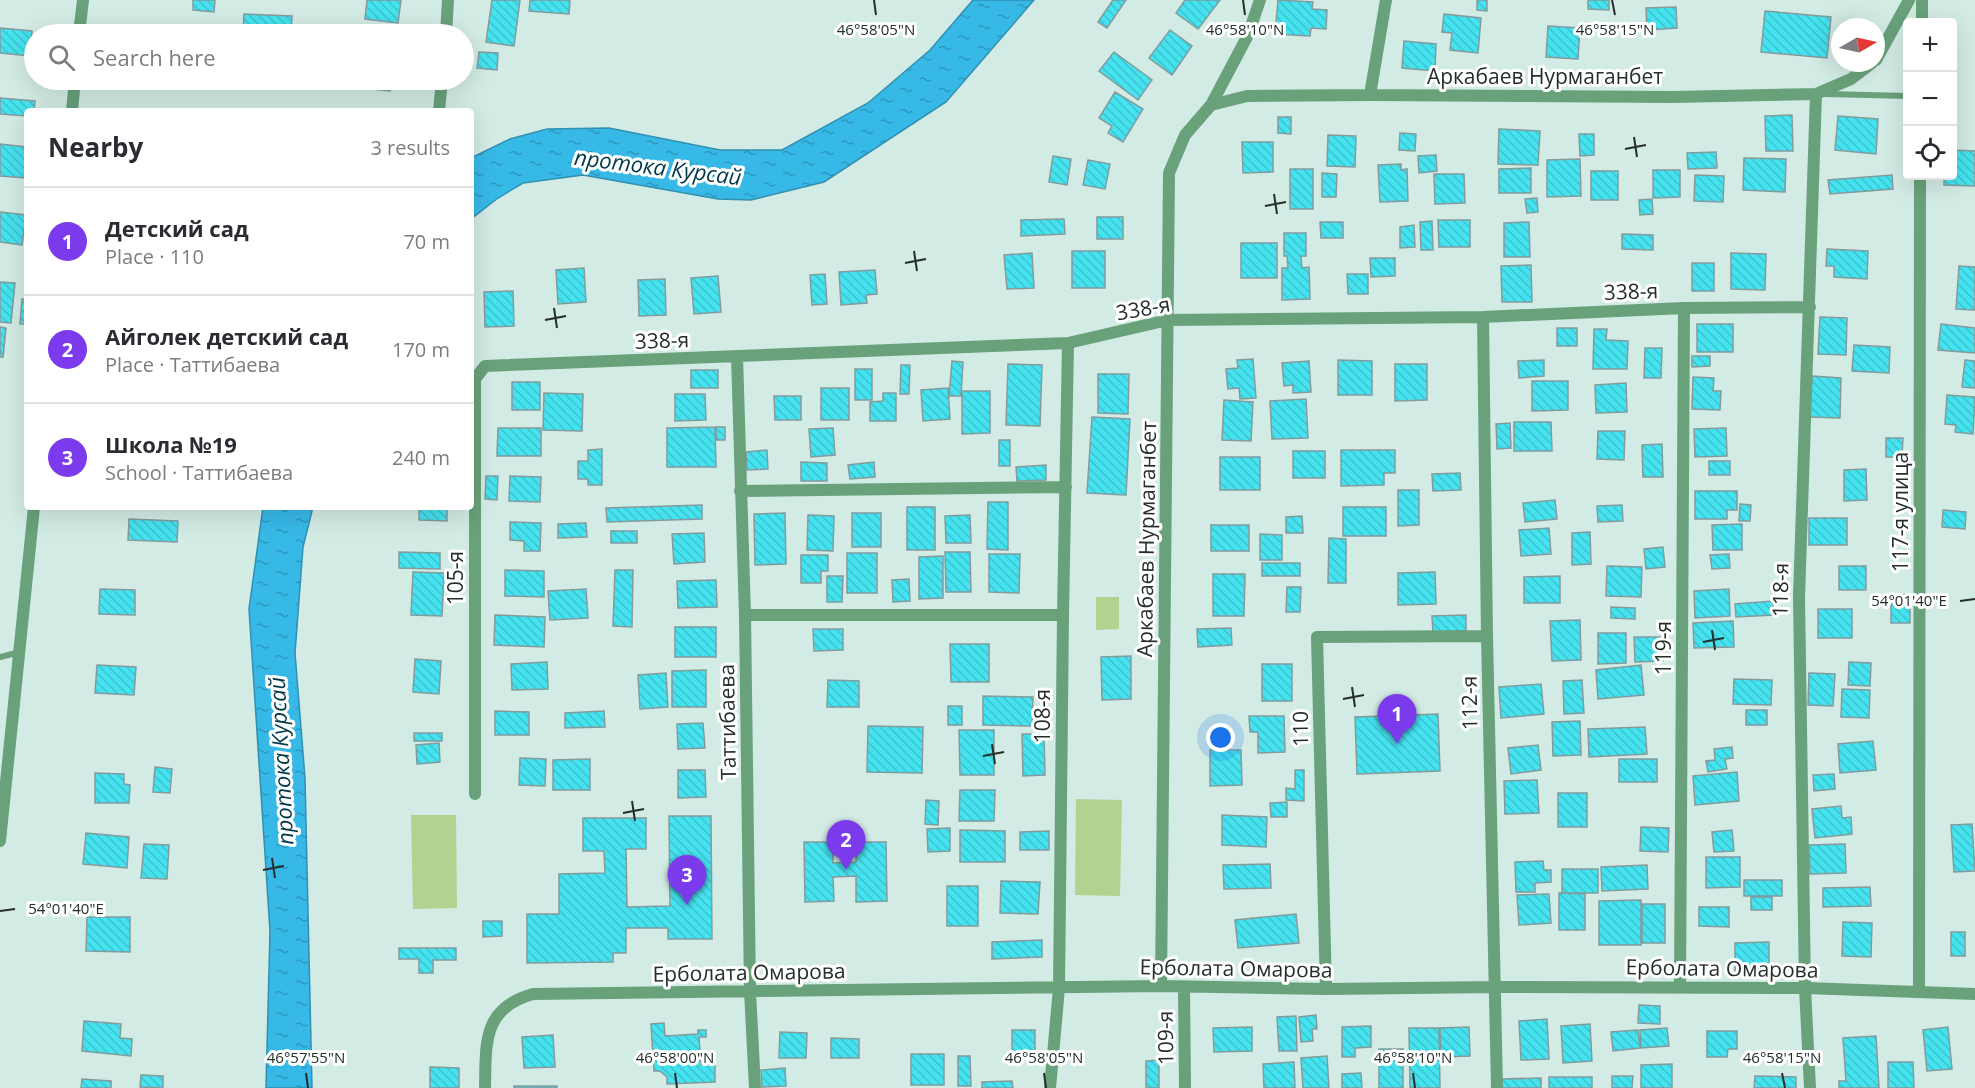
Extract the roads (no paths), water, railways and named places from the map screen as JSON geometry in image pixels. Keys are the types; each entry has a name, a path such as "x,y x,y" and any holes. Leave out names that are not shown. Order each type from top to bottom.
{"street":[{"path":"80,24 83,0"},
{"path":"447,24 448,0"},
{"name":"Аркабаев Нурмаганбет","path":"1161,986 1169,173 1185,135 1211,105 1248,35 1260,0"},
{"path":"1370,94 1386,0"},
{"path":"1885,44 1909,0"},
{"path":"1922,0 1922,18"},
{"name":"Аркабаев Нурмаганбет","path":"1211,105 1247,96 1370,94 1673,97 1816,94 1851,80 1861,72"},
{"path":"72,108 74,90"},
{"path":"439,108 441,90"},
{"name":"118-я","path":"1810,1088 1805,988 1799,597 1816,94"},
{"name":"117-я улица","path":"1919,992 1920,180"},
{"name":"338-я","path":"485,366 1068,343 1168,320 1483,317 1684,308 1810,308"},
{"name":"119-я","path":"1680,987 1684,308"},
{"name":"112-я","path":"1483,317 1497,1088"},
{"name":"108-я","path":"1050,1088 1059,988 1068,343"},
{"name":"Таттибаева","path":"736,356 745,615 750,991 755,1088"},
{"name":"105-я","path":"475,794 475,379 485,366"},
{"path":"740,491 1066,487"},
{"path":"0,841 34,510"},
{"path":"745,615 1063,615"},
{"name":"110","path":"1326,989 1317,637 1487,636"},
{"name":"Ерболата Омарова","path":"485,1088 486,1047 500,1010 517,999 533,994 1161,986 1326,989 1805,988 1975,994"},
{"name":"109-я","path":"1184,987 1185,1088"}],"lane":[{"path":"1816,94 1903,96"},
{"path":"0,657 20,652"}],"water":[{"name":"протока Курсай","path":"973,0 1034,0 946,102 824,182 751,200 718,199 583,175 523,183 474,217 474,157 510,139 547,129 609,128 720,150 782,150 868,103 930,50"},
{"name":"протока Курсай","path":"263,510 312,510 303,547 295,653 305,778 312,1088 266,1088 270,931 249,609"}],"place":[{"name":"Детский сад","path":"1397,744"},
{"name":"Айголек детский сад","path":"846,870"},
{"name":"Школа №19","path":"687,905"}]}
